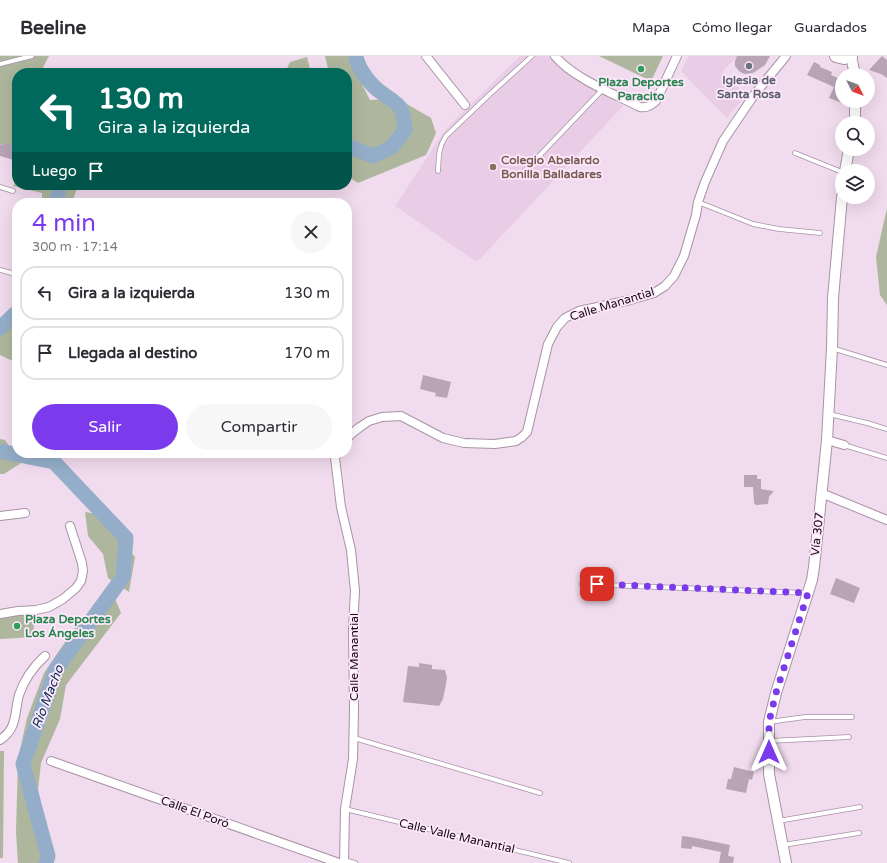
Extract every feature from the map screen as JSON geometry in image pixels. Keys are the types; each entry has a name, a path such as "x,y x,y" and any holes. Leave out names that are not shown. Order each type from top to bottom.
{"main road":[{"path":"836,56 844,58 851,56"}],"street":[{"path":"426,56 465,105"},
{"path":"555,56 567,68 580,76 603,89 645,108 656,101 677,56"},
{"name":"Calle Manantial","path":"352,433 369,421 382,417 401,416 443,438 464,443 495,444 516,441 522,437 527,432 548,344 557,327 565,318 579,311 630,300 654,293 665,286 674,276 684,256 696,215 698,202 705,182 726,137 754,95 786,56"},
{"path":"851,56 854,68"},
{"name":"Vía 307","path":"786,863 769,774 769,722 776,693 812,580 814,567 829,414 833,298 841,204"},
{"path":"827,440 844,445"},
{"name":"Calle Manantial","path":"334,458 341,507 351,550 355,591 353,627 353,759 345,809 342,862"},
{"path":"821,493 887,520"},
{"path":"0,516 25,513"},
{"path":"0,614 49,607 63,599 76,588 81,581 83,571 82,563 70,526"},
{"path":"0,740 9,733 14,722 19,696 30,673 36,664 45,656"},
{"name":"Calle El Poró","path":"51,761 342,862"}],"lane":[{"path":"0,64 32,56"},
{"path":"438,172 439,150 446,136 532,56"},
{"path":"521,175 603,89"},
{"path":"795,153 835,169"},
{"path":"0,187 13,191"},
{"path":"698,202 753,224 779,229 820,233"},
{"path":"0,270 12,273"},
{"path":"832,348 887,365"},
{"path":"829,414 887,429"},
{"path":"844,445 887,458"},
{"path":"582,584 808,593"},
{"path":"769,722 805,717 852,717"},
{"path":"769,741 849,737"},
{"path":"353,738 540,794"},
{"path":"778,821 860,806"},
{"name":"Calle Valle Manantial","path":"345,809 569,863"},
{"path":"783,845 859,833"},
{"path":"342,862 355,863"}],"shaded area":[{"name":"Colegio Abelardo Bonilla Balladares","path":"520,56 550,56 555,63 573,77 623,106 477,262 395,206 446,129"},
{"path":"689,56 737,56 722,72 746,95 727,118 681,71"}],"green space":[{"path":"0,56 49,56 43,68 12,68 12,146 0,144"},
{"path":"325,56 350,56 353,67 370,100 390,99 405,103 431,118 436,133 426,155 358,183 352,179 352,68 328,68"},
{"name":"Plaza Deportes Paracito","path":"599,56 663,56 651,81"},
{"path":"307,57 310,68 287,68 290,62"},
{"path":"30,190 76,190 74,198 42,198 42,193"},
{"path":"887,208 887,305 880,295 876,257"},
{"path":"12,322 12,361 0,355 0,329"},
{"path":"0,439 5,440 12,450 12,458 18,458 21,463 4,474 0,474"},
{"path":"85,512 97,514 135,557 129,592 108,578 103,554 88,536"},
{"path":"112,591 121,613 66,685 60,719 41,763 38,790 53,863 18,863 16,832 18,759 27,718 44,673 78,623"},
{"name":"Plaza Deportes Los Ángeles","path":"33,612 34,637 0,639 0,614"},
{"path":"0,751 4,751 3,858 0,858"}],"building":[{"name":"Iglesia de Santa Rosa","path":"737,56 770,56 765,65 753,73 745,74 740,72 735,66"},
{"path":"882,56 887,60 887,78 875,72 875,68 871,68"},
{"path":"814,62 820,65 820,67 832,72 831,75 835,77 835,100 829,98 834,87 807,75"},
{"path":"3,143 12,146 12,160 0,156 0,144 2,145"},
{"path":"423,375 451,382 447,398 435,396 436,393 420,389"},
{"path":"744,475 757,475 757,479 761,479 761,489 774,491 769,497 768,504 756,505 754,503 753,487 744,487"},
{"path":"836,578 860,588 854,603 830,594"},
{"path":"419,663 432,665 432,669 445,670 447,678 443,699 439,706 403,702 408,666 419,667"},
{"path":"734,767 754,772 752,780 749,779 746,793 726,789 728,779 731,779"},
{"path":"682,836 730,845 728,856 734,857 733,863 719,863 721,852 692,846 692,849 681,848"}],"waterway":[{"name":"Río Macho","path":"352,148 373,156 392,147 405,130 401,109 395,102 369,82 362,72 356,56"},
{"name":"Río Macho","path":"58,190 58,198"},
{"name":"Río Macho","path":"0,328 12,317"},
{"name":"Río Macho","path":"0,451 12,453"},
{"name":"Río Macho","path":"34,458 54,462 126,538 123,577 56,669 23,764 48,856 46,863"}],"place":[{"name":"Iglesia de Santa Rosa","path":"749,66"},
{"name":"Plaza Deportes Paracito","path":"641,69"},
{"name":"Colegio Abelardo Bonilla Balladares","path":"493,167"},
{"name":"Plaza Deportes Los Ángeles","path":"17,626"}],"route":[{"path":"597,584 808,593 776,693 769,722 769,752"}]}
